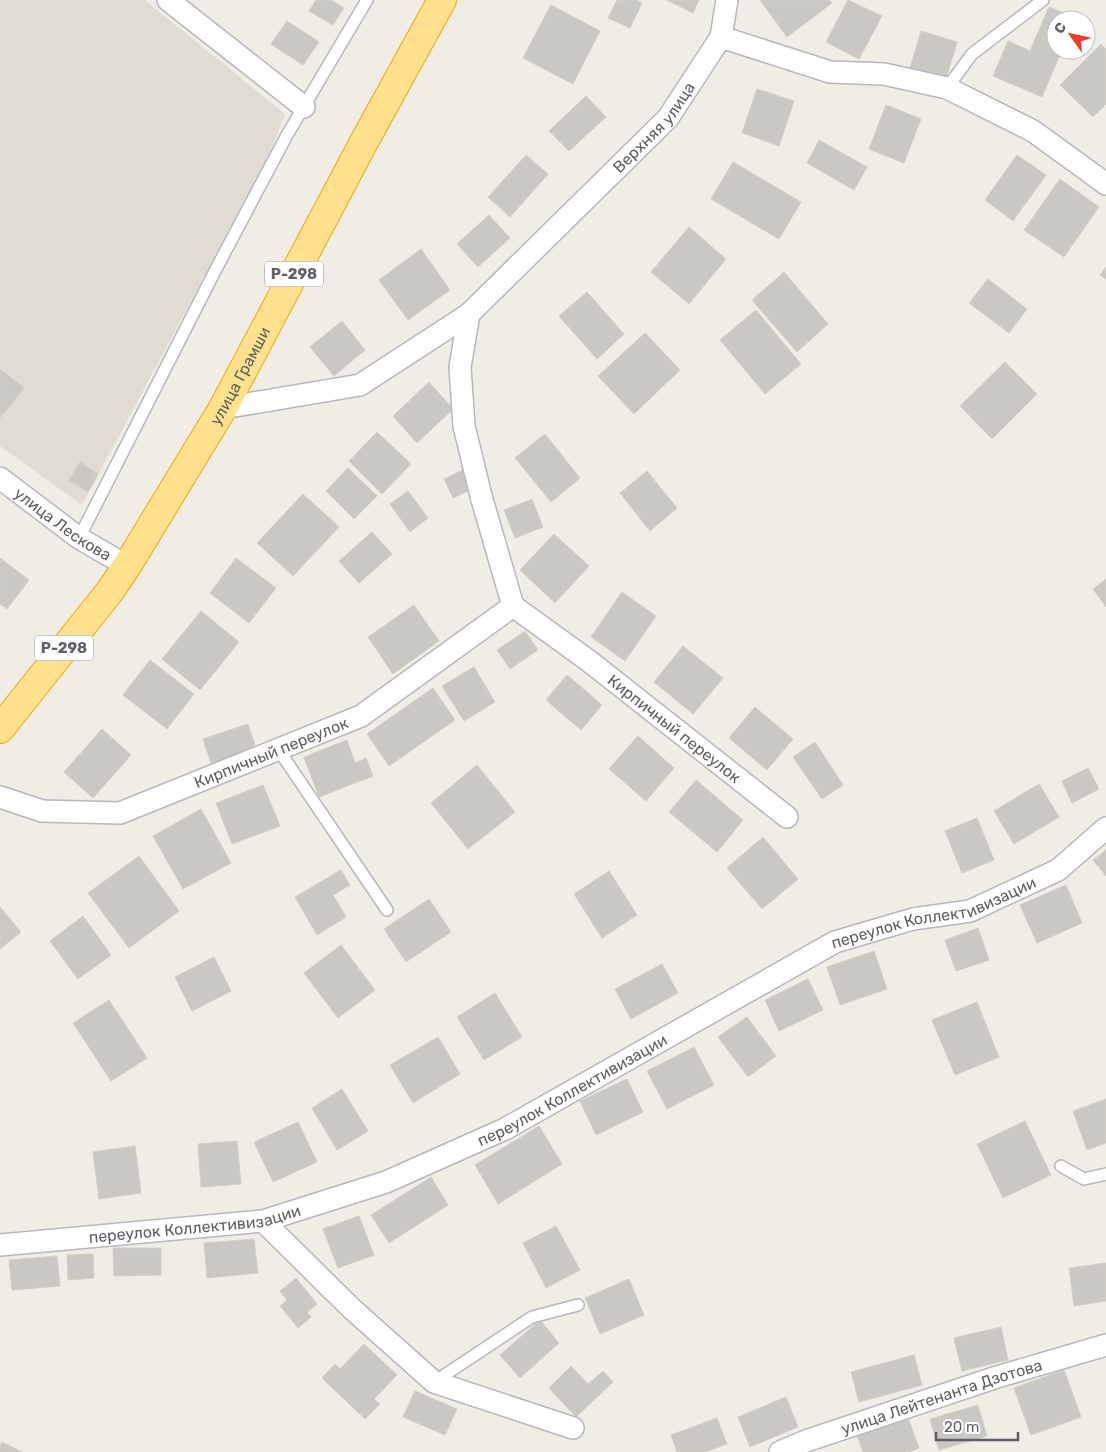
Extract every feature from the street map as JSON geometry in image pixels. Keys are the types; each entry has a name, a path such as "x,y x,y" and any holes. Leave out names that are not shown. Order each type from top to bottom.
{"highway":[{"name":"улица Грамши","path":"0,729 110,591 223,408 365,140 442,0"}],"street":[{"path":"168,0 304,107"},
{"path":"727,0 721,37 830,72 884,74 947,88 1033,131 1106,184"},
{"name":"Верхняя улица","path":"223,408 360,385 469,314 668,118 721,37"},
{"path":"469,314 460,367 464,426 481,496 513,606"},
{"name":"улица Лескова","path":"0,478 79,538 127,566"},
{"name":"Кирпичный переулок","path":"0,797 42,811 120,813 362,716 513,606 589,661 787,817"},
{"name":"переулок Коллективизации","path":"0,1246 263,1221 386,1182 505,1129 835,942 913,919 970,912 1058,870 1106,828"},
{"path":"263,1221 351,1308 434,1382 573,1428"},
{"name":"улица Лейтенанта Дзотова","path":"780,1452 806,1441 997,1377 1106,1345"}],"lane":[{"path":"79,538 215,271 287,135 367,0"},
{"path":"947,88 972,54 1042,0"},
{"path":"278,749 387,910"},
{"path":"1061,1166 1084,1179 1106,1174"},
{"path":"434,1382 532,1317 578,1305"}],"shaded area":[{"path":"0,0 145,0 285,114 268,157 82,505 0,446"}],"building":[{"path":"316,0 331,0 344,8 333,25 309,11"},
{"path":"617,0 636,0 642,3 630,28 608,18"},
{"path":"667,0 699,0 693,13"},
{"path":"760,0 829,0 832,3 787,37"},
{"path":"848,0 882,16 859,59 826,42"},
{"path":"551,5 600,31 573,84 523,58"},
{"path":"1046,14 1046,60 1058,60 1042,97 993,76 1008,41 1030,51"},
{"path":"287,21 319,42 303,65 271,44"},
{"path":"921,31 957,42 946,79 910,68"},
{"path":"1101,44 1106,49 1106,104 1093,117 1060,85 1085,60 1096,60 1096,49"},
{"path":"757,89 794,101 779,146 742,133"},
{"path":"586,96 606,117 569,151 549,131"},
{"path":"886,105 921,119 904,163 869,149"},
{"path":"819,140 867,167 854,190 807,163"},
{"path":"526,155 548,174 510,217 488,197"},
{"path":"1017,155 1046,175 1013,221 985,200"},
{"path":"733,162 801,202 779,239 711,199"},
{"path":"1060,179 1099,207 1064,257 1024,230"},
{"path":"489,215 510,238 478,267 457,244"},
{"path":"689,227 726,259 689,304 651,272"},
{"path":"421,249 450,290 408,320 379,280"},
{"path":"1106,267 1106,279 1100,275"},
{"path":"784,272 828,324 797,352 752,300"},
{"path":"988,279 1027,309 1009,333 969,303"},
{"path":"587,292 624,334 597,359 559,316"},
{"path":"756,310 801,364 765,394 720,340"},
{"path":"342,321 365,350 334,376 310,347"},
{"path":"645,333 680,370 634,414 598,376"},
{"path":"1005,362 1037,394 992,439 960,406"},
{"path":"0,369 24,388 0,418"},
{"path":"429,382 453,409 417,443 393,416"},
{"path":"377,432 411,464 382,494 349,461"},
{"path":"545,434 580,478 551,502 515,458"},
{"path":"80,462 98,474 88,492 69,480"},
{"path":"348,468 377,496 354,519 326,491"},
{"path":"463,470 472,489 453,498 444,479"},
{"path":"647,471 677,508 650,531 620,493"},
{"path":"408,491 428,518 410,532 390,504"},
{"path":"303,494 339,527 293,576 257,543"},
{"path":"532,499 543,527 515,538 504,510"},
{"path":"372,532 392,554 359,583 339,561"},
{"path":"554,534 589,566 555,603 520,570"},
{"path":"0,558 29,580 7,609 0,604"},
{"path":"236,558 276,588 249,623 210,593"},
{"path":"1106,579 1106,607 1093,589"},
{"path":"622,592 656,616 625,661 591,637"},
{"path":"414,605 439,641 393,674 368,637"},
{"path":"201,611 239,642 200,690 162,659"},
{"path":"525,631 538,650 510,669 497,650"},
{"path":"683,646 723,678 693,714 654,682"},
{"path":"150,660 194,694 167,729 123,695"},
{"path":"474,667 495,702 464,721 442,686"},
{"path":"567,675 602,705 581,730 546,700"},
{"path":"433,688 455,720 389,766 367,734"},
{"path":"755,707 793,739 767,770 729,738"},
{"path":"248,724 256,748 211,763 203,739"},
{"path":"102,729 131,755 93,798 64,772"},
{"path":"638,736 674,768 646,801 609,769"},
{"path":"347,740 355,763 366,758 373,776 319,797 304,757"},
{"path":"815,742 843,785 822,799 793,757"},
{"path":"477,765 515,812 468,849 431,803"},
{"path":"1088,768 1099,789 1072,803 1062,781"},
{"path":"696,780 743,820 717,852 669,812"},
{"path":"1039,784 1059,817 1014,844 994,811"},
{"path":"263,785 280,826 232,844 216,803"},
{"path":"201,809 231,863 183,889 153,836"},
{"path":"977,818 994,860 962,873 945,831"},
{"path":"763,837 798,879 762,909 727,868"},
{"path":"1106,850 1106,876 1093,860"},
{"path":"139,856 179,911 129,948 88,893"},
{"path":"341,870 350,885 333,895 346,917 317,935 295,897"},
{"path":"609,871 637,915 602,938 574,894"},
{"path":"1066,885 1082,923 1037,943 1020,905"},
{"path":"429,899 451,932 406,962 384,929"},
{"path":"0,907 21,932 0,949"},
{"path":"83,916 111,955 78,979 50,941"},
{"path":"978,928 989,960 956,971 945,940"},
{"path":"341,945 375,990 338,1018 304,973"},
{"path":"874,951 887,989 840,1005 827,967"},
{"path":"214,957 231,991 192,1011 175,977"},
{"path":"662,964 678,993 631,1019 615,989"},
{"path":"808,979 823,1010 779,1031 765,1000"},
{"path":"495,993 522,1037 484,1060 457,1017"},
{"path":"109,1000 147,1058 111,1081 73,1023"},
{"path":"977,1002 999,1057 955,1075 932,1020"},
{"path":"747,1017 776,1056 748,1077 718,1037"},
{"path":"438,1037 460,1074 413,1103 390,1065"},
{"path":"694,1047 714,1085 667,1109 647,1071"},
{"path":"627,1079 643,1112 596,1135 580,1101"},
{"path":"342,1089 368,1131 337,1150 312,1108"},
{"path":"1106,1099 1106,1143 1087,1150 1073,1111"},
{"path":"1025,1121 1051,1175 1003,1198 977,1144"},
{"path":"298,1122 317,1162 273,1182 254,1142"},
{"path":"539,1126 562,1164 498,1204 475,1165"},
{"path":"237,1141 241,1184 201,1187 198,1144"},
{"path":"135,1146 141,1193 99,1199 93,1152"},
{"path":"431,1177 448,1205 389,1243 371,1215"},
{"path":"359,1216 374,1255 338,1268 323,1229"},
{"path":"556,1226 580,1270 546,1288 523,1243"},
{"path":"254,1239 258,1273 207,1278 204,1243"},
{"path":"113,1248 161,1248 161,1275 114,1276"},
{"path":"93,1254 94,1278 68,1280 67,1255"},
{"path":"57,1256 60,1286 12,1290 9,1260"},
{"path":"1106,1263 1106,1301 1074,1306 1069,1268"},
{"path":"296,1278 317,1304 307,1312 311,1317 298,1328 280,1306 287,1300 280,1291"},
{"path":"629,1279 644,1315 600,1334 585,1298"},
{"path":"540,1320 559,1343 520,1378 500,1355"},
{"path":"1001,1327 1008,1360 962,1371 954,1338"},
{"path":"364,1344 397,1375 374,1399 380,1404 365,1419 322,1378 335,1364 340,1369"},
{"path":"914,1355 922,1385 859,1402 851,1372"},
{"path":"571,1366 588,1384 603,1371 613,1382 576,1417 549,1388"},
{"path":"1064,1370 1081,1417 1031,1435 1014,1388"},
{"path":"415,1391 457,1409 445,1435 403,1417"},
{"path":"786,1397 798,1427 750,1447 738,1417"},
{"path":"978,1405 987,1436 939,1450 930,1419"},
{"path":"717,1418 727,1444 705,1452 677,1452 671,1435"},
{"path":"908,1418 919,1448 909,1452 863,1452 857,1436"},
{"path":"2,1442 22,1452 0,1452"}]}
